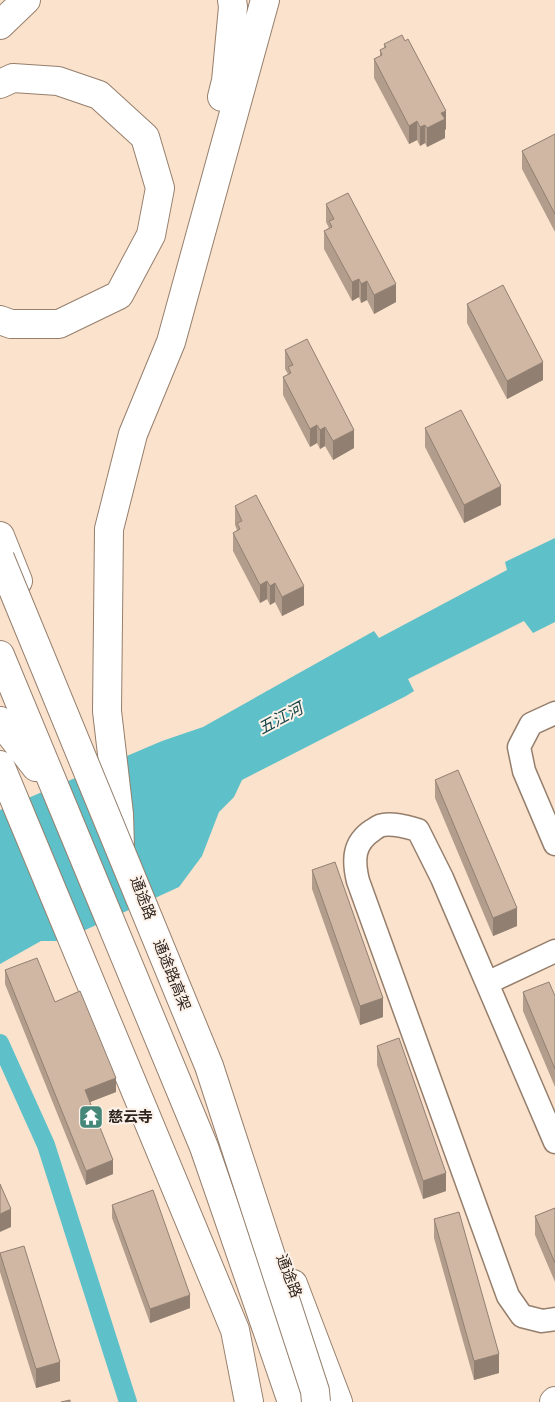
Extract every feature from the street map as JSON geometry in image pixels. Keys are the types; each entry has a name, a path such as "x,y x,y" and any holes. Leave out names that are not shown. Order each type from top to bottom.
{"main road":[{"path":"0,25 26,0"},
{"path":"120,842 119,814 107,711 109,529 198,178 226,81 233,7 232,0"},
{"path":"133,434 171,342 265,0"},
{"path":"0,84 13,78 58,80 99,95 145,137 160,188 151,235 119,295 59,324 11,324 0,320"},
{"name":"通途路","path":"0,536 93,770 338,1402"},
{"name":"通途路高架","path":"0,558 120,842 209,1066 315,1391 316,1402"},
{"path":"0,655 204,1147 292,1402"},
{"path":"0,721 58,796"},
{"path":"0,766 235,1330 249,1402"}],"street":[{"path":"555,713 531,724 519,746 524,771 555,844"},
{"path":"555,1142 442,878 418,830 382,824 366,834 357,848 355,866 358,881 508,1296 522,1316 542,1321 555,1319"},
{"path":"487,983 555,951"}],"water":[{"name":"五江河","path":"555,538 555,622 533,633 524,621 408,679 414,691 406,696 242,780 234,797 219,812 202,856 179,887 83,931 56,941 41,941 0,964 0,810 162,741 203,727 374,631 379,638 507,570 505,562"}],"building":[{"path":"402,35 405,41 408,39 446,111 441,113 445,119 427,128 425,125 420,127 417,121 409,126 374,59 382,55 380,50 386,47 384,44"},
{"path":"555,134 555,214 522,151"},
{"path":"348,193 396,284 374,295 367,281 361,284 359,279 352,282 324,231 332,227 329,221 334,219 326,204"},
{"path":"503,285 543,362 507,381 467,304"},
{"path":"307,339 354,430 333,441 325,427 320,430 317,425 310,429 283,377 291,373 288,367 293,365 285,350"},
{"path":"461,410 501,486 464,505 425,428"},
{"path":"256,495 304,586 282,597 275,583 270,586 267,581 260,585 233,533 240,529 237,523 242,521 235,506"},
{"path":"458,770 517,908 493,918 435,780"},
{"path":"335,862 383,998 360,1006 312,870"},
{"path":"37,958 55,1002 80,991 116,1078 85,1090 113,1160 86,1171 5,970"},
{"path":"549,982 555,996 555,1069 523,992"},
{"path":"399,1038 446,1173 423,1181 377,1046"},
{"path":"0,1184 11,1209 0,1214"},
{"path":"153,1190 190,1295 150,1309 112,1205"},
{"path":"555,1208 555,1263 535,1216"},
{"path":"459,1212 499,1354 474,1361 434,1219"},
{"path":"24,1246 60,1362 36,1369 0,1253"}],"waterway":[{"path":"0,1043 46,1145 128,1402"}],"place":[{"name":"慈云寺","path":"91,1117"}]}
